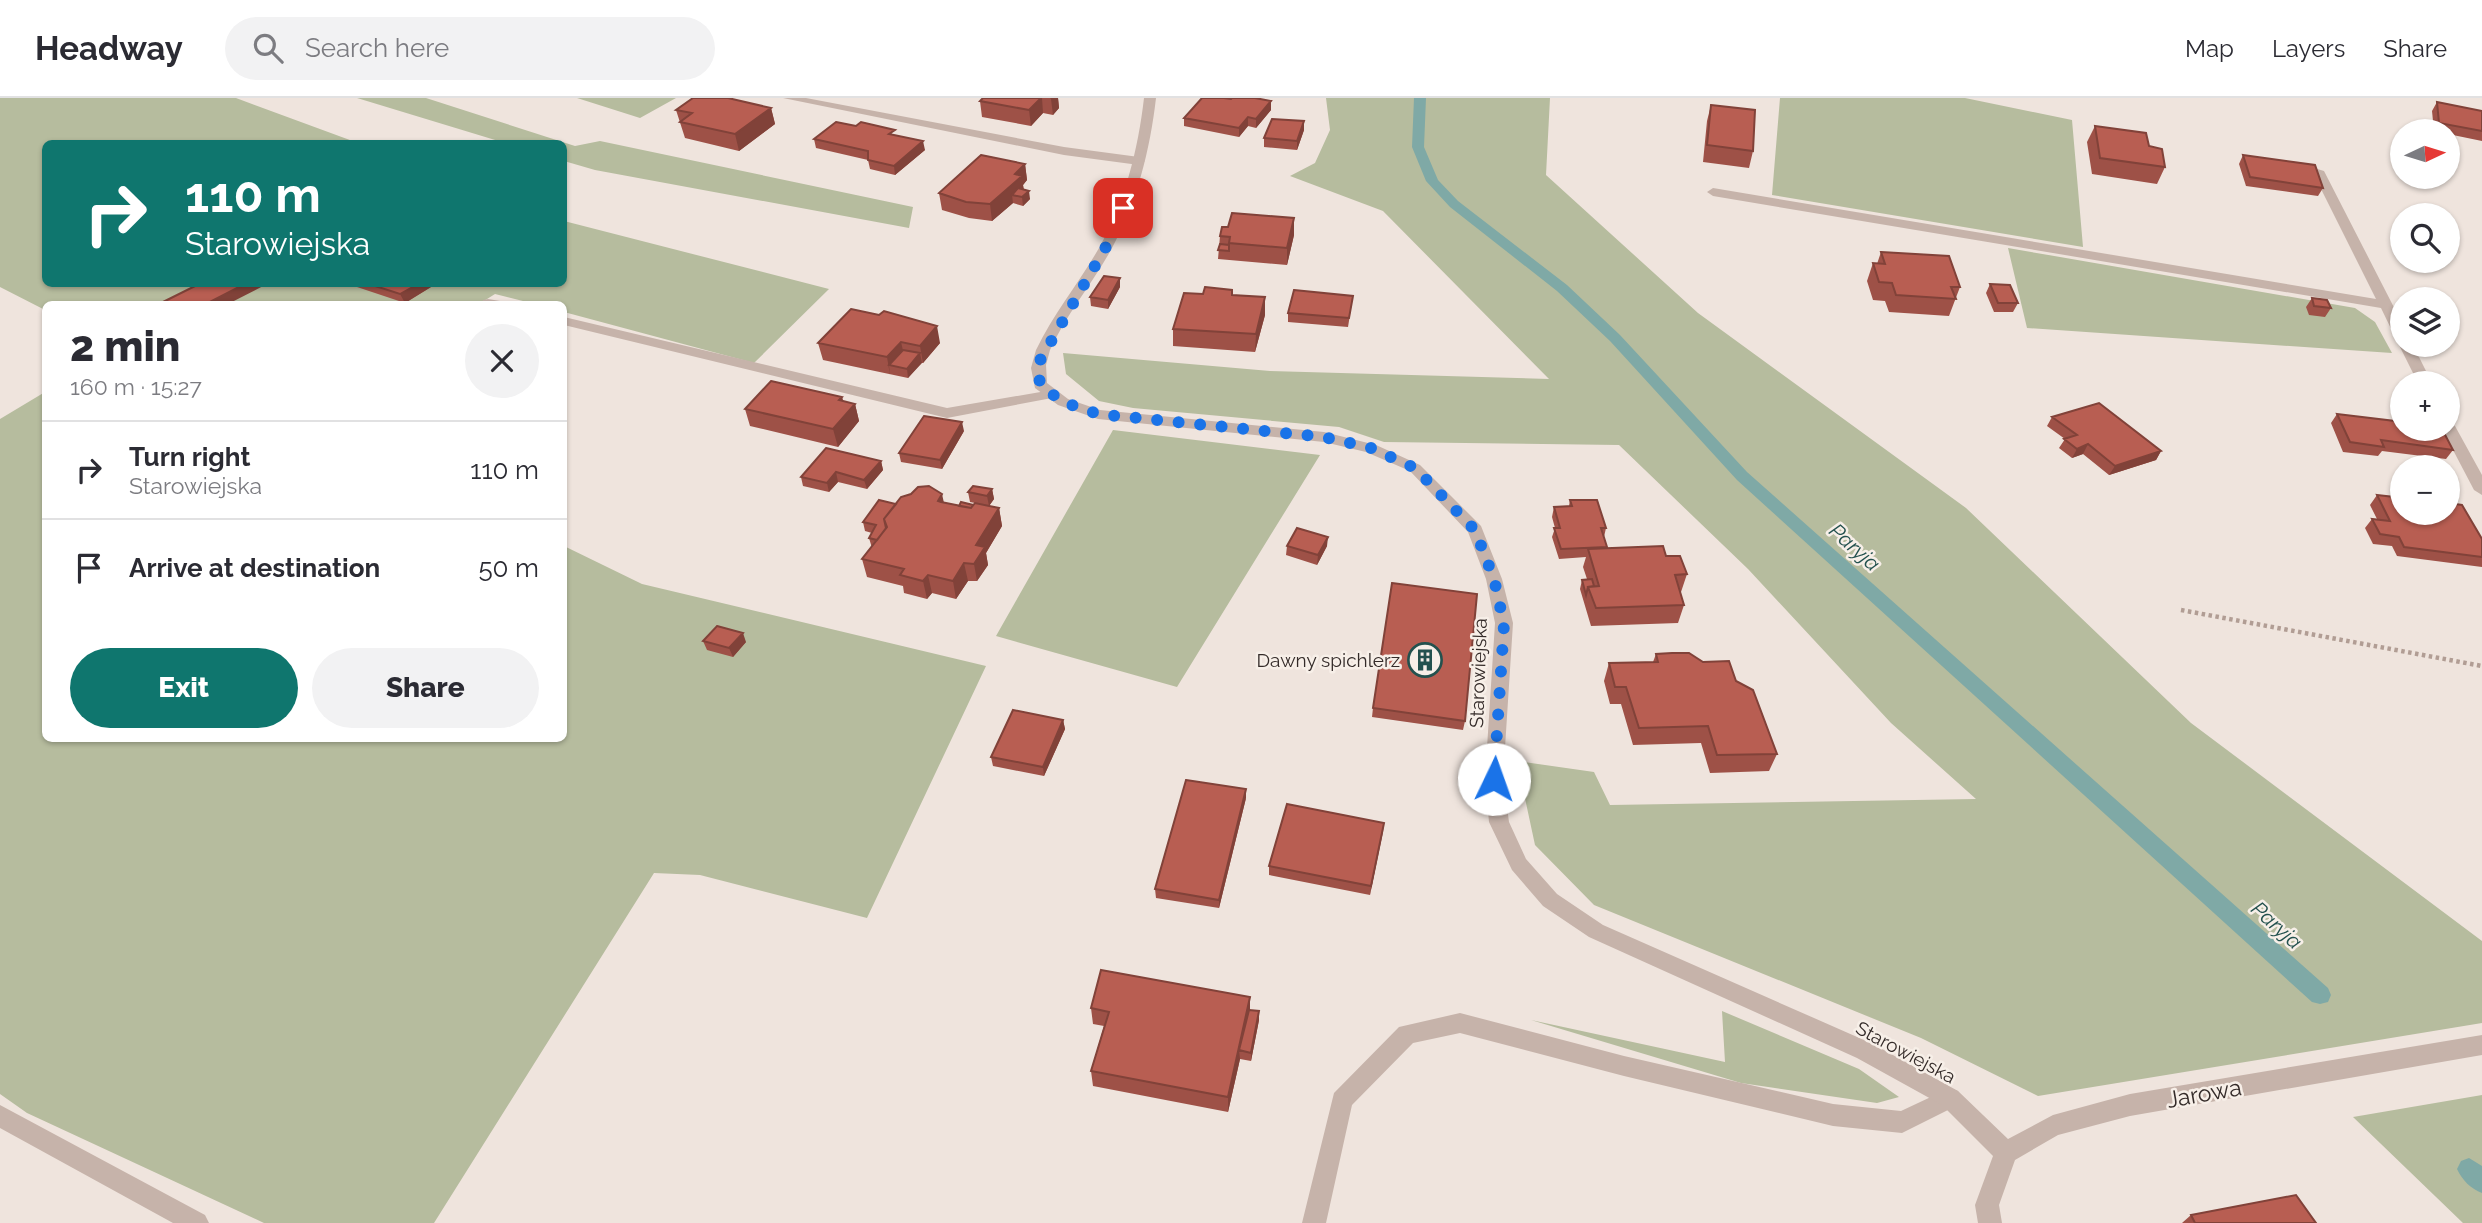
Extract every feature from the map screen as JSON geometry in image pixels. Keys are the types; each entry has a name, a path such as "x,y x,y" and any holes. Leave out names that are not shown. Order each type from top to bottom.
{"street":[{"path":"789,98 1064,151 1139,161"},
{"path":"1052,394 1040,385 1038,364 1107,245 1139,161 1150,98"},
{"path":"2318,171 2390,313"},
{"path":"1713,192 2386,305"},
{"path":"567,322 947,413 1052,394"},
{"name":"Starowiejska","path":"1052,394 1063,402 1098,414 1324,437 1371,448 1415,468 1475,530 1494,579 1504,624 1494,779 1499,822 1519,864 1550,900 1596,931 1865,1051 1950,1098 2006,1153"},
{"path":"2456,441 2482,490"},
{"path":"1314,1223 1342,1100 1406,1034 1460,1023 1624,1066 1833,1115 1902,1122 1950,1098"},
{"name":"Jarowa","path":"2006,1153 2053,1126 2130,1105 2482,1045"},
{"path":"0,1116 197,1223"},
{"path":"1990,1223 1987,1205 2006,1153"}],"path":[{"path":"2181,610 2395,652 2482,666"}],"green space":[{"path":"0,98 236,98 350,140 42,140 42,287 567,287 567,222 829,289 754,363 567,313 567,301 523,301 495,294 484,301 42,301 42,308 0,287"},
{"path":"357,98 426,98 556,140 495,140"},
{"path":"577,98 676,98 640,118"},
{"path":"1326,98 1550,98 1546,175 1698,313 1966,508 2191,723 2482,941 2482,1023 2038,1096 1921,1038 1594,905 1535,845 1517,761 1594,772 1610,805 1976,799 1891,723 1748,569 1619,445 1384,442 1339,427 1133,408 1099,401 1066,374 1063,353 1270,371 1549,379 1383,211 1290,176 1315,163 1330,130"},
{"path":"1780,98 1965,98 2072,120 2083,247 1772,195"},
{"path":"600,141 913,207 909,228 595,170 567,162 567,143 575,146"},
{"path":"2008,248 2355,308 2375,322 2390,353 2027,328"},
{"path":"42,394 42,742 567,742 567,547 642,584 986,666 867,918 700,875 654,873 434,1223 264,1223 27,1113 0,1094 0,419"},
{"path":"1113,430 1320,455 1177,687 996,636"},
{"path":"1722,1011 1859,1069 1899,1097 1877,1103 1741,1083 1531,1020 1725,1062"},
{"path":"2482,1095 2482,1223 2463,1223 2353,1117"}],"building":[{"path":"693,98 728,98 771,108 735,134 680,122 692,113 676,110"},
{"path":"983,98 1041,98 1029,110 980,101"},
{"path":"1202,98 1255,98 1271,101 1256,119 1248,117 1239,128 1184,118"},
{"path":"2437,102 2482,111 2482,131 2460,127 2460,119 2439,119"},
{"path":"1711,105 1755,110 1753,151 1707,145"},
{"path":"1272,119 1304,121 1297,141 1264,138"},
{"path":"836,122 856,126 861,122 895,130 889,134 923,141 894,166 868,160 868,151 814,139"},
{"path":"2095,126 2146,133 2149,146 2162,149 2165,167 2100,158"},
{"path":"981,155 1025,164 1015,174 1022,176 990,204 966,202 939,193"},
{"path":"2243,155 2315,165 2323,188 2250,177"},
{"path":"1018,188 1029,191 1022,197 1012,195"},
{"path":"1232,213 1294,218 1287,248 1229,243 1230,237 1220,236 1222,227 1228,227"},
{"path":"1220,244 1229,245 1229,251 1218,250"},
{"path":"1881,252 1949,256 1960,287 1951,287 1956,299 1896,295 1892,283 1879,282 1873,263 1885,264"},
{"path":"1104,276 1120,278 1108,300 1090,297"},
{"path":"1990,284 2010,285 2018,303 1998,303"},
{"path":"193,287 239,287 212,301 165,301"},
{"path":"378,287 413,287 400,294"},
{"path":"1205,287 1232,290 1232,295 1265,297 1256,334 1173,329 1184,293 1203,294"},
{"path":"1294,290 1353,296 1349,318 1288,313"},
{"path":"2312,298 2327,300 2331,308 2314,306"},
{"path":"851,309 879,315 884,311 937,326 920,346 901,342 887,357 818,343"},
{"path":"903,350 920,353 907,369 889,365"},
{"path":"771,381 842,397 839,400 855,404 833,429 745,409"},
{"path":"2099,403 2161,451 2115,466 2088,444 2077,449 2064,439 2077,435 2052,417"},
{"path":"2337,414 2390,420 2390,441 2448,441 2453,450 2381,440 2384,447 2350,442"},
{"path":"924,416 962,422 940,460 899,453"},
{"path":"826,448 881,461 864,480 836,472 827,483 801,477"},
{"path":"929,486 942,494 938,501 941,502 971,508 975,503 999,508 976,545 985,547 974,564 964,563 953,581 928,575 923,581 900,575 904,569 862,559 887,527 884,519 901,497 911,494 918,487"},
{"path":"973,486 992,489 987,496 968,492"},
{"path":"2377,495 2390,496 2390,521"},
{"path":"879,500 896,504 884,519 886,528 877,540 869,538 876,525 863,522"},
{"path":"1570,500 1597,500 1606,528 1601,528 1607,547 1561,549 1554,528 1560,528 1554,507 1572,506"},
{"path":"961,502 973,505 971,508 959,506"},
{"path":"2462,505 2482,539 2482,557 2404,547 2399,537 2380,534 2372,519 2390,521 2390,525 2460,525"},
{"path":"1297,528 1328,537 1318,555 1287,546"},
{"path":"1663,546 1666,556 1680,556 1687,574 1675,575 1684,605 1596,608 1588,587 1599,586 1588,549"},
{"path":"1592,579 1594,586 1588,587 1586,595 1582,580"},
{"name":"Dawny spichlerz","path":"1392,583 1477,594 1465,721 1373,708"},
{"path":"717,626 743,633 729,648 703,641"},
{"path":"1689,653 1703,662 1729,661 1736,681 1753,690 1777,754 1717,755 1708,726 1639,728 1626,687 1615,687 1609,663 1658,662 1656,654"},
{"path":"1013,710 1063,720 1043,767 991,757"},
{"path":"1186,780 1246,789 1219,900 1155,889"},
{"path":"1287,804 1384,823 1371,886 1269,866"},
{"path":"1101,970 1250,997 1228,1097 1091,1071 1109,1012 1091,1008"},
{"path":"1249,1010 1259,1011 1251,1053 1239,1050"},
{"path":"2296,1195 2316,1223 2195,1223 2191,1215"}],"waterway":[{"name":"Paryja","path":"1420,98 1418,147 1432,181 1454,204 1562,288 1615,338 1742,476 2320,995"},
{"name":"Paryja","path":"2469,1169 2482,1182"}],"place":[{"name":"Dawny spichlerz","path":"1425,660"}],"route":[{"path":"1123,208 1107,245 1050,339 1038,364 1040,385 1063,402 1098,414 1324,437 1371,448 1415,468 1446,497 1475,530 1494,579 1504,624 1494,779"}]}
